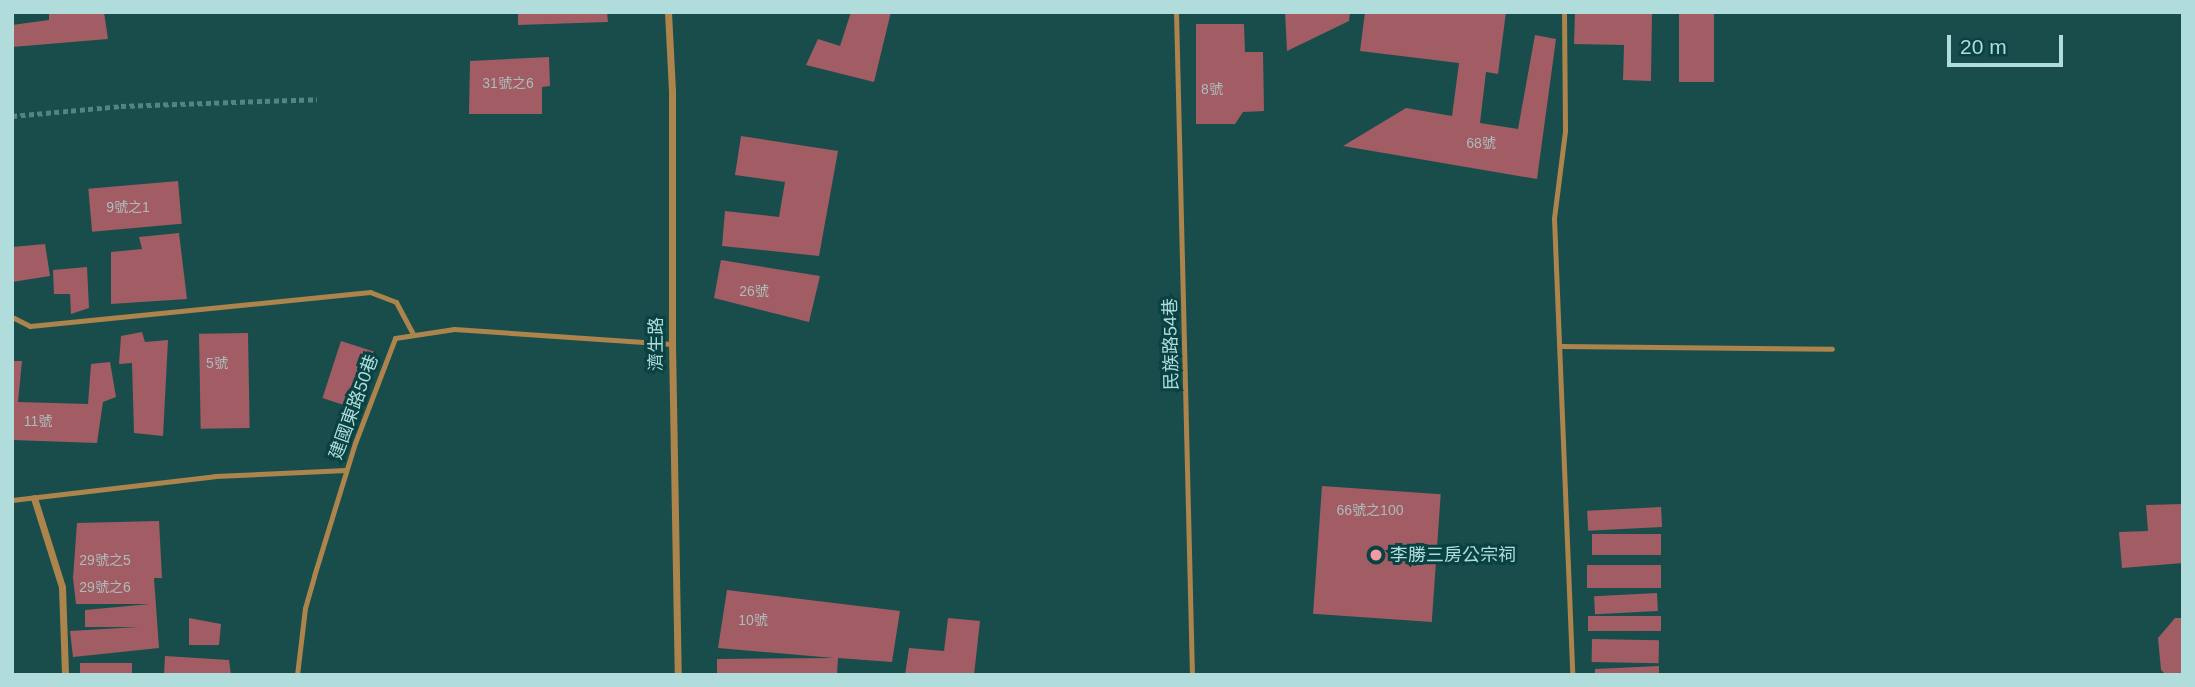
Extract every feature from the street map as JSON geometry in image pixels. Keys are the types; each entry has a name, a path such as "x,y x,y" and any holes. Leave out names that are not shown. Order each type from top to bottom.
{"street":[{"name":"濟生路","path":"668,12 672,91 672,344 678,675"},
{"path":"34,498 62,587 65,675"}],"lane":[{"name":"民族路54巷","path":"1177,12 1192,675"},
{"path":"1564,12 1565,131 1554,218 1572,675"},
{"path":"12,317 30,326 370,292 396,302 413,334 454,329 672,344"},
{"name":"建國東路50巷","path":"297,675 305,608 346,470 395,338 413,334"},
{"path":"1561,346 1832,349"},
{"path":"12,500 215,476 346,470"}],"path":[{"path":"12,116 121,106 317,99"}],"building":[{"path":"49,12 104,12 108,39 12,47 12,25 49,20"},
{"path":"518,12 607,12 608,22 518,25"},
{"path":"851,12 891,12 874,82 806,65 818,39 840,46"},
{"path":"1285,12 1350,12 1349,21 1287,51"},
{"path":"1365,12 1506,12 1498,74 1486,72 1480,123 1518,129 1535,35 1556,39 1537,179 1343,146 1406,108 1452,116 1459,63 1360,51"},
{"path":"1575,12 1652,12 1651,81 1623,80 1624,45 1574,44"},
{"path":"1679,12 1714,12 1714,82 1679,82"},
{"path":"1196,24 1244,24 1245,52 1263,52 1264,111 1243,112 1235,124 1196,124"},
{"path":"549,57 550,86 542,87 542,114 469,114 470,61"},
{"path":"741,136 838,151 819,256 722,246 725,211 779,217 785,182 735,175"},
{"path":"178,181 182,224 92,232 88,189"},
{"path":"179,233 187,299 111,304 111,252 142,249 139,237"},
{"path":"45,244 50,276 12,282 12,247"},
{"path":"721,260 820,276 809,322 714,298"},
{"path":"87,267 89,308 71,314 70,294 54,294 53,270"},
{"path":"142,332 145,342 168,340 163,436 134,433 132,363 119,364 121,336"},
{"path":"248,333 250,428 201,429 199,334"},
{"path":"341,341 375,352 357,409 322,398"},
{"path":"12,361 22,361 18,402 88,404 91,364 110,362 116,397 103,402 97,443 12,440"},
{"name":"李勝三房公宗祠","path":"1322,486 1441,494 1432,622 1313,614"},
{"path":"2183,504 2183,563 2122,568 2119,532 2148,531 2146,505"},
{"path":"1661,507 1662,527 1588,531 1587,511"},
{"path":"159,521 162,578 154,578 159,648 73,657 70,631 138,627 85,627 85,610 150,604 76,604 73,578 77,523"},
{"path":"1592,534 1661,534 1661,555 1592,555"},
{"path":"1587,565 1661,565 1661,588 1587,588"},
{"path":"727,590 900,611 892,662 838,658 837,675 717,675 717,659 834,658 718,648"},
{"path":"1657,593 1658,611 1595,614 1594,596"},
{"path":"1588,616 1661,616 1661,631 1588,631"},
{"path":"189,618 221,624 219,645 189,645"},
{"path":"948,618 980,621 974,675 905,675 909,648 944,651"},
{"path":"2175,618 2183,618 2183,675 2166,675 2161,670 2158,638"},
{"path":"1592,639 1659,640 1659,663 1592,662"},
{"path":"165,656 229,660 231,675 164,675"},
{"path":"80,663 132,663 132,675 80,675"},
{"path":"1659,666 1659,675 1595,675 1595,669"}],"place":[{"name":"李勝三房公宗祠","path":"1376,555"}]}
